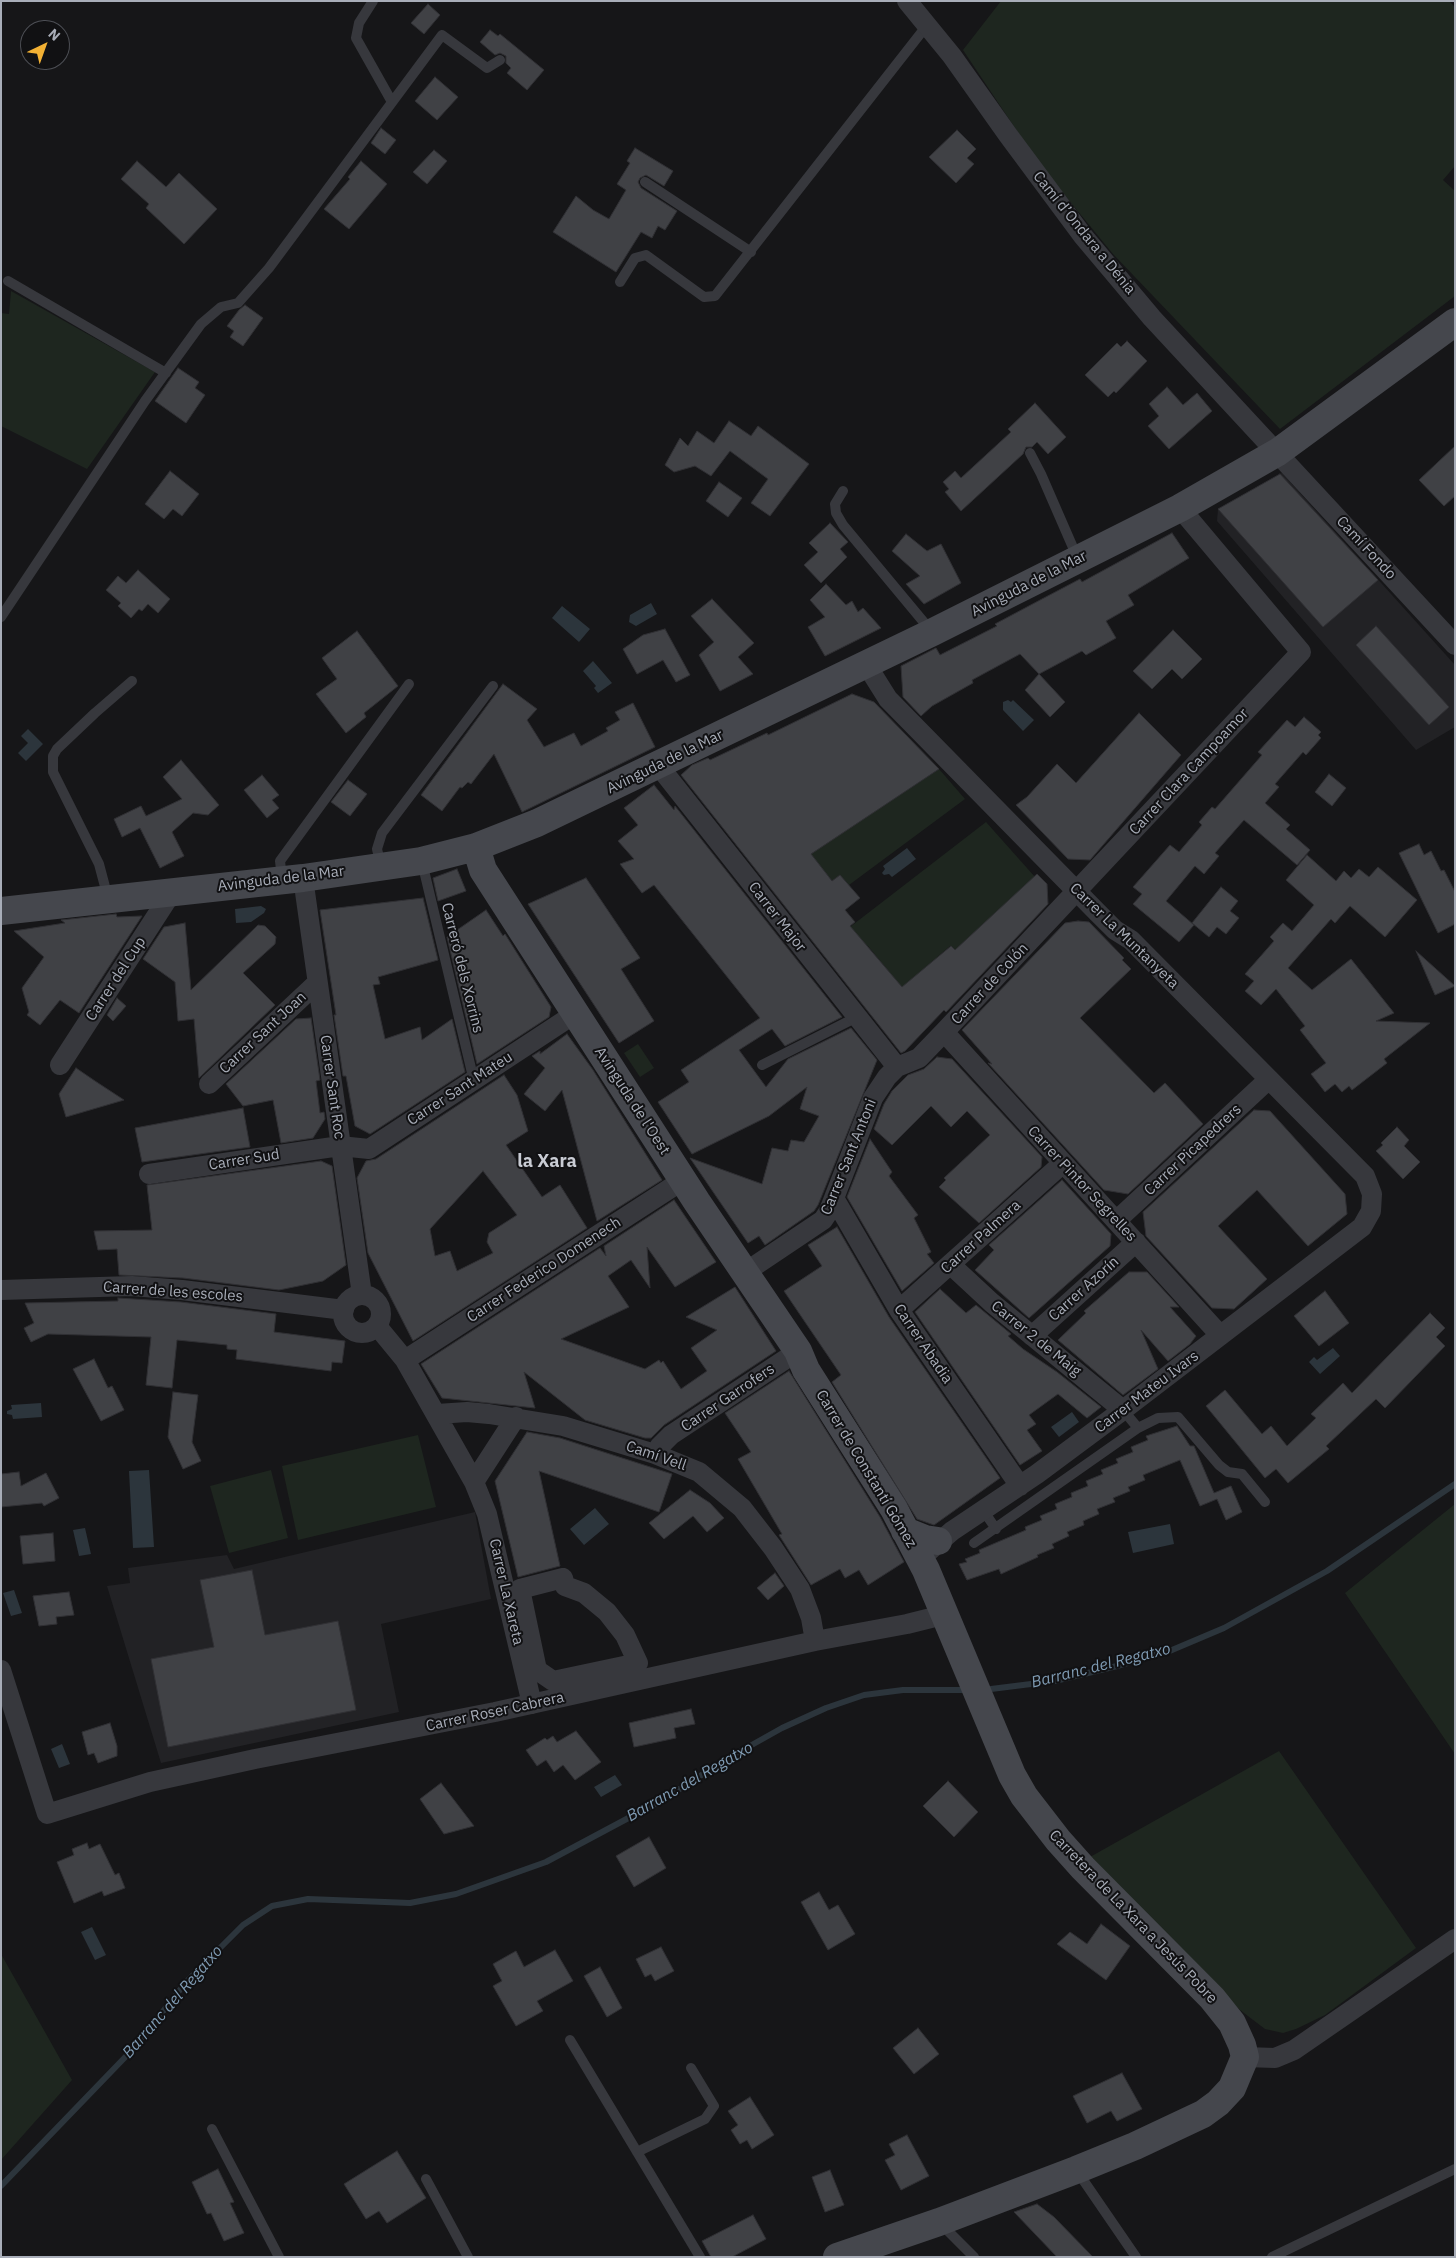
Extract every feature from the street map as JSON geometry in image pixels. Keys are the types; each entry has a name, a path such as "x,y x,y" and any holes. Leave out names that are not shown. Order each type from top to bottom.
{"main road":[{"name":"Avinguda de la Mar","path":"1,911 292,879 421,861 476,846 538,823 932,632 1180,508 1278,452 1455,322"},
{"name":"Avinguda de l'Oest","path":"476,846 482,870 744,1273 798,1351"},
{"name":"Carrer de Constantí Gómez","path":"798,1351 806,1370 880,1486 906,1531 926,1570 943,1615"},
{"path":"906,1531 925,1539 938,1541"},
{"name":"Carretera de La Xara a Jesús Pobre","path":"943,1615 1012,1775 1039,1817 1082,1868 1212,1998 1237,2033 1245,2057"},
{"path":"837,2257 939,2222 1076,2170 1135,2146 1203,2114 1218,2103 1232,2088 1245,2057"}],"street":[{"name":"Camí d’Ondara a Dénia","path":"907,1 928,24 1083,236 1152,318 1278,452"},
{"name":"Camí Fondo","path":"1278,452 1455,645"},
{"name":"Carrer Clara Campoamor","path":"1077,892 1301,652 1180,508"},
{"name":"Carrer La Muntanyeta","path":"866,664 888,699 1077,892 1115,930 1131,940 1365,1176 1372,1194 1371,1210"},
{"name":"Carrer Major","path":"658,766 897,1067"},
{"name":"Carrer Sant Roc","path":"292,879 317,983 362,1295"},
{"name":"Carrer del Cup","path":"60,1065 172,892"},
{"name":"Carrer de Colón","path":"897,1067 919,1058 1077,892"},
{"name":"Carrer Sant Joan","path":"209,1084 317,983"},
{"name":"Carrer Sant Mateu","path":"340,1146 369,1149 576,1014"},
{"name":"Carrer Pintor Segrelles","path":"944,1032 1062,1164 1220,1335"},
{"name":"Carrer Sant Antoni","path":"744,1273 823,1220 834,1198 873,1098 897,1067"},
{"name":"Carrer Picapedrers","path":"1116,1221 1269,1080"},
{"name":"Carrer Sud","path":"149,1174 340,1146"},
{"name":"Carrer Palmera","path":"899,1310 1062,1164"},
{"name":"Carrer Federico Domenech","path":"405,1360 683,1180"},
{"name":"Carrer Abadia","path":"834,1198 899,1310 1020,1486"},
{"name":"Carrer Mateu Ivars","path":"926,1570 927,1555 938,1541 1020,1486 1123,1410 1362,1227 1371,1210"},
{"name":"Carrer Azorín","path":"1032,1336 1136,1242"},
{"name":"Carrer 2 de Maig","path":"951,1265 985,1297 1123,1410"},
{"name":"Carrer de les escoles","path":"1,1290 132,1286 192,1291 344,1310"},
{"path":"362,1295 378,1303 381,1315 377,1326 366,1332 354,1331 346,1322 344,1310 350,1300 362,1295"},
{"name":"Carrer La Xareta","path":"377,1326 405,1360 474,1482 490,1526 532,1704"},
{"name":"Carrer Garrofers","path":"660,1447 671,1435 798,1351"},
{"name":"Camí Vell","path":"437,1414 467,1412 516,1417 563,1426 683,1464 714,1483 742,1508 790,1572 807,1604 815,1641"},
{"path":"474,1482 516,1417"},
{"path":"563,1578 565,1586 584,1594 607,1612 625,1635 638,1663 553,1681 537,1670 520,1589 563,1578"},
{"name":"Carrer Roser Cabrera","path":"1,1670 47,1814 150,1782 255,1759 356,1741 532,1704 815,1641 908,1624 943,1615"},
{"path":"1245,2057 1274,2058 1294,2050 1455,1939"}],"lane":[{"path":"373,1 359,23 356,38 392,102"},
{"path":"620,282 635,258 646,256 704,297 715,296 928,24"},
{"path":"1,617 166,372 201,324 221,307 238,303 269,268 442,35 487,68 500,60"},
{"path":"645,182 751,252"},
{"path":"8,280 166,372"},
{"path":"1030,454 1041,474 1078,559"},
{"path":"843,490 834,504 836,513 843,525 932,632"},
{"path":"108,898 98,864 53,772 53,756 56,749 132,681"},
{"path":"292,879 280,862 410,684"},
{"path":"382,866 378,849 382,833 493,686"},
{"name":"Carreró dels Xorrins","path":"421,861 474,1081"},
{"path":"762,1065 856,1017"},
{"path":"1123,1410 1138,1428"},
{"path":"974,1543 1138,1428 1158,1418 1178,1417 1220,1465 1228,1472 1242,1474 1265,1502"},
{"path":"983,1510 996,1529"},
{"path":"570,2040 700,2257"},
{"path":"638,2152 705,2119 714,2106 691,2068"},
{"path":"212,2129 279,2257"},
{"path":"1272,2257 1455,2169"},
{"path":"1076,2170 1136,2257"},
{"path":"426,2178 468,2257"},
{"path":"939,2222 974,2257"}],"shaded area":[{"path":"1001,1 1449,1 1455,7 1455,166 1443,180 1455,191 1455,296 1280,429 1113,254 1039,164 963,50"},
{"path":"11,291 155,372 87,469 1,426 1,313 9,314"},
{"path":"1282,473 1455,665 1455,727 1416,750 1217,521 1218,509"},
{"path":"651,603 657,614 636,626 629,622 630,615"},
{"path":"562,606 590,629 579,642 552,618"},
{"path":"593,661 612,683 598,693 594,688 596,686 583,671"},
{"path":"1008,700 1011,702 1013,700 1034,720 1023,731 1003,710 1003,702"},
{"path":"28,729 43,744 26,761 18,753 28,743 21,736"},
{"path":"939,769 965,799 849,885 840,875 832,881 828,876 805,894 809,855"},
{"path":"986,822 1035,877 955,950 950,946 902,988 868,946 837,937"},
{"path":"907,848 916,859 892,877 889,874 884,875 882,873 885,869 883,866"},
{"path":"261,906 266,909 264,913 251,922 236,923 235,909"},
{"path":"638,1044 654,1068 640,1077 624,1053"},
{"path":"1333,1348 1340,1356 1320,1374 1309,1362 1314,1357 1317,1360"},
{"path":"41,1403 42,1417 13,1419 12,1415 7,1414 7,1411 12,1409 11,1405"},
{"path":"1072,1412 1079,1422 1059,1437 1051,1427"},
{"path":"418,1435 436,1507 298,1540 282,1466"},
{"path":"149,1470 154,1547 133,1548 129,1471"},
{"path":"271,1470 288,1538 229,1553 210,1486"},
{"path":"1455,1504 1455,1754 1345,1593"},
{"path":"595,1508 609,1524 584,1545 570,1529"},
{"path":"475,1512 491,1599 381,1624 399,1712 161,1763 107,1586 130,1583 128,1568 227,1555 234,1569"},
{"path":"1170,1524 1174,1544 1133,1553 1128,1532"},
{"path":"85,1528 91,1554 79,1556 73,1530"},
{"path":"14,1590 22,1613 11,1616 3,1593"},
{"path":"62,1744 70,1764 59,1768 51,1749"},
{"path":"1279,1751 1416,1948 1325,2015 1283,2033 1265,2029 1240,2010 1090,1857"},
{"path":"615,1775 622,1785 601,1797 594,1787"},
{"path":"92,1927 106,1955 95,1960 81,1932"},
{"path":"1,1954 72,2080 1,2160"}],"building":[{"path":"428,4 440,15 424,34 411,23"},
{"path":"490,30 498,36 500,34 544,70 527,90 507,73 511,68 506,63 506,56 500,53 495,55 480,42"},
{"path":"435,77 458,97 437,120 415,101"},
{"path":"381,128 396,140 385,154 371,143"},
{"path":"957,130 976,149 967,158 974,164 956,183 929,157"},
{"path":"635,148 673,171 664,186 646,175 640,178 638,182 641,188 677,211 665,230 658,226 652,238 641,232 616,272 553,232 576,196 593,210 609,219 626,190 617,184 630,163 627,161"},
{"path":"434,150 447,161 427,184 413,172"},
{"path":"137,161 166,187 179,173 217,209 184,244 146,208 149,204 121,179"},
{"path":"361,161 387,184 349,229 324,209 350,179 348,177"},
{"path":"245,305 263,318 243,346 230,337 234,331 227,326"},
{"path":"1127,341 1147,361 1116,393 1114,391 1108,397 1085,375 1117,343 1121,347"},
{"path":"178,368 199,382 195,388 205,395 186,423 155,401"},
{"path":"1167,387 1183,405 1197,393 1212,411 1169,449 1148,426 1159,416 1149,404"},
{"path":"1035,403 1066,437 1048,454 1037,442 1032,447 1026,447 1023,454 961,511 945,492 949,489 943,482 955,471 961,478 1011,432 1008,429"},
{"path":"729,421 751,436 758,426 809,464 770,516 751,503 768,479 730,451 711,476 695,466 674,472 665,465 680,438 688,446 697,431 714,443"},
{"path":"1455,446 1455,496 1444,506 1419,480"},
{"path":"170,471 199,494 182,516 173,509 164,519 145,504"},
{"path":"1280,474 1378,580 1323,627 1218,509"},
{"path":"719,482 742,498 728,517 706,501"},
{"path":"830,523 848,542 840,549 847,557 821,583 804,565 818,552 809,543"},
{"path":"1172,533 1189,558 1128,595 1134,605 1106,621 1116,638 1086,655 1082,651 1039,674 1020,654 972,680 973,683 932,706 921,716 903,697 901,666 936,648 940,655 997,626 995,624 1080,579 1082,582"},
{"path":"906,534 927,551 941,544 961,583 924,604 906,584 920,576 892,551"},
{"path":"138,570 170,599 158,613 148,604 142,611 139,609 131,618 118,606 121,603 106,590 118,576 126,583"},
{"path":"826,584 846,605 852,601 858,612 863,608 881,628 825,656 808,627 825,617 810,600"},
{"path":"712,599 754,643 738,657 753,674 720,691 699,655 714,642 691,616"},
{"path":"1376,626 1449,707 1429,725 1356,645"},
{"path":"665,629 690,675 676,682 663,660 637,674 623,649 643,635"},
{"path":"1173,630 1202,659 1182,679 1172,669 1152,689 1133,671"},
{"path":"357,631 398,686 364,713 366,717 346,733 316,694 337,679 322,658"},
{"path":"1039,674 1065,702 1050,717 1025,690"},
{"path":"503,684 537,709 527,720 544,747 574,733 581,746 608,731 606,728 620,720 615,712 633,703 655,747 522,812 494,754 471,784 468,782 462,788 460,787 442,811 421,795"},
{"path":"852,694 874,702 939,769 811,854 832,881 840,875 860,898 845,910 855,922 850,926 902,987 951,946 955,950 1037,874 1047,884 1048,904 946,1012 944,1010 901,1053 681,775 692,765 708,758 710,760 767,733 768,735"},
{"path":"1139,713 1181,755 1090,860 1068,859 1016,805 1027,797 1057,764 1076,783"},
{"path":"1304,717 1321,732 1318,735 1321,738 1306,755 1303,752 1275,784 1279,787 1265,803 1290,825 1286,829 1310,850 1297,865 1244,820 1215,853 1219,856 1204,874 1195,866 1166,901 1194,925 1179,942 1133,904 1142,894 1133,887 1170,845 1179,852 1202,825 1199,822 1212,807 1215,809 1262,755 1258,752 1287,720 1295,727"},
{"path":"181,760 219,805 208,815 193,813 172,832 184,856 160,868 140,828 122,837 114,819 141,806 146,816 182,799 163,777"},
{"path":"1329,774 1346,788 1332,806 1315,792"},
{"path":"262,775 279,795 272,800 279,808 267,818 244,790"},
{"path":"348,780 367,794 350,816 331,802"},
{"path":"654,785 674,810 675,806 842,1017 785,1046 772,1029 739,1050 766,1087 788,1059 851,1028 877,1060 818,1205 814,1211 765,1245 759,1236 748,1243 690,1158 762,1184 772,1148 788,1151 791,1140 804,1142 819,1116 800,1109 807,1087 769,1116 692,1154 658,1102 689,1082 681,1070 760,1018 654,885 642,893 620,864 634,859 618,841 638,825 624,808"},
{"path":"1419,844 1424,855 1431,851 1441,871 1444,870 1455,892 1455,924 1438,933 1399,853"},
{"path":"1307,855 1336,881 1344,871 1351,878 1359,869 1369,877 1378,867 1417,900 1385,937 1350,906 1335,923 1331,919 1288,968 1312,990 1351,959 1394,1013 1376,1021 1430,1023 1384,1059 1387,1063 1352,1090 1349,1086 1342,1092 1335,1084 1325,1092 1311,1074 1326,1063 1300,1030 1305,1026 1276,989 1261,1005 1245,991 1254,981 1245,974 1274,941 1270,937 1283,923 1292,931 1314,905 1286,880"},
{"path":"457,869 466,891 438,901 433,878"},
{"path":"586,878 640,958 621,969 654,1021 619,1043 528,904"},
{"path":"1221,887 1238,901 1230,911 1239,918 1226,934 1217,927 1209,937 1192,923"},
{"path":"423,898 438,960 378,977 380,984 373,985 385,1039 420,1027 422,1040 452,1019 465,1072 370,1134 355,1126 346,1076 343,1076 320,910"},
{"path":"486,910 503,936 505,934 551,1007 549,1017 477,1064 447,937"},
{"path":"116,914 117,917 142,916 79,1013 60,1000 40,1025 27,1015 29,1012 22,988 44,957 14,931 65,923 61,920"},
{"path":"1089,922 1124,958 1122,960 1131,969 1080,1018 1154,1093 1165,1083 1203,1124 1128,1194 1104,1190 988,1063 992,1064 962,1030 1065,923"},
{"path":"185,923 191,990 258,925 265,926 276,937 275,944 243,973 275,1005 199,1078 194,1019 178,1021 175,982 143,959 164,927"},
{"path":"1416,951 1455,986 1435,995"},
{"path":"117,998 126,1006 113,1021 107,1015"},
{"path":"311,1018 320,1080 316,1081 320,1113 324,1112 325,1119 313,1138 281,1143 273,1100 243,1106 226,1084 296,1019"},
{"path":"567,1034 593,1070 662,1180 597,1221 562,1090 545,1111 524,1094 545,1068 532,1056 540,1051 540,1054"},
{"path":"937,1057 952,1059 1042,1157 1041,1167 979,1223 939,1187 946,1180 944,1178 990,1135 967,1111 951,1127 931,1106 892,1145 874,1129 884,1104 892,1091 908,1075 924,1069"},
{"path":"76,1068 124,1100 66,1117 59,1094"},
{"path":"504,1075 517,1095 528,1131 506,1145 542,1197 560,1185 587,1228 413,1341 368,1253 357,1178 366,1161 376,1159","holes":["483,1171 517,1215 489,1233 487,1242 493,1253 457,1271 450,1251 435,1256 430,1229"]},
{"path":"243,1108 250,1147 142,1162 135,1128"},
{"path":"1254,1110 1270,1111 1345,1194 1347,1214 1308,1246 1257,1190 1218,1226 1267,1279 1234,1309 1212,1308 1146,1236 1143,1212"},
{"path":"1397,1127 1409,1140 1404,1146 1420,1162 1403,1179 1376,1151 1383,1145 1381,1143"},
{"path":"870,1139 892,1172 889,1176 918,1215 914,1218 931,1252 927,1254 934,1263 902,1291 847,1197"},
{"path":"321,1161 332,1166 346,1265 323,1281 279,1290 183,1278 119,1275 117,1249 98,1250 94,1231 152,1230 147,1185"},
{"path":"1062,1180 1111,1234 1110,1246 1029,1318 975,1270 994,1250 989,1245"},
{"path":"674,1200 716,1262 675,1287 647,1247 650,1288 631,1260 608,1276 629,1307 561,1339 645,1369 659,1360 661,1363 663,1361 681,1389 707,1371 691,1348 717,1330 686,1317 735,1287 776,1351 664,1425 651,1438 645,1438 585,1420 524,1372 535,1408 442,1398 421,1364 600,1248 606,1256 604,1246"},
{"path":"837,1227 889,1317 1000,1478 934,1525 917,1519 832,1382 841,1375 784,1291 822,1266 808,1245"},
{"path":"1129,1272 1147,1272 1179,1307 1170,1307 1196,1336 1190,1344 1168,1361 1141,1330 1158,1369 1123,1395 1058,1340 1086,1313 1084,1311"},
{"path":"940,1289 966,1313 976,1305 1011,1334 1008,1336 1023,1349 1057,1372 1101,1407 1087,1418 1058,1394 1029,1415 1036,1424 1027,1430 1042,1451 1020,1465 915,1312"},
{"path":"1325,1291 1349,1323 1319,1346 1294,1316"},
{"path":"118,1298 181,1302 276,1314 274,1332 345,1341 342,1363 332,1362 331,1371 236,1359 237,1350 227,1349 227,1345 177,1340 172,1388 146,1385 151,1337 48,1334 31,1342 24,1328 34,1323 25,1303 118,1301"},
{"path":"1430,1313 1445,1328 1436,1337 1445,1346 1385,1408 1376,1399 1326,1446 1329,1449 1288,1483 1276,1469 1265,1478 1206,1406 1225,1390 1262,1434 1271,1426 1287,1446 1316,1418 1311,1414 1343,1383 1352,1393"},
{"path":"94,1359 108,1388 112,1386 124,1410 101,1421 73,1369"},
{"path":"789,1371 880,1517 904,1562 868,1585 859,1570 845,1578 840,1569 811,1585 779,1535 782,1534 738,1459 751,1452 725,1413"},
{"path":"173,1392 198,1395 192,1442 201,1461 183,1469 168,1437"},
{"path":"1177,1426 1190,1446 1194,1446 1214,1493 1231,1486 1242,1512 1226,1520 1217,1499 1200,1506 1180,1460 1143,1475 1145,1480 1128,1487 1130,1491 1113,1498 1115,1502 1097,1509 1099,1514 1083,1521 1084,1525 1067,1532 1069,1536 1052,1544 1054,1548 1001,1574 999,1569 967,1580 959,1564 967,1562 965,1559 980,1553 979,1550 1026,1530 1025,1527 1042,1520 1040,1516 1057,1509 1055,1504 1072,1497 1071,1493 1088,1486 1086,1481 1103,1474 1101,1470 1118,1463 1116,1459 1133,1452 1131,1447 1148,1440 1146,1436"},
{"path":"527,1432 560,1438 672,1474 659,1512 539,1471 560,1566 518,1577 495,1481"},
{"path":"19,1472 21,1486 46,1473 59,1498 44,1506 42,1503 1,1507 1,1474"},
{"path":"690,1490 710,1503 724,1518 707,1532 693,1516 664,1539 649,1523"},
{"path":"53,1533 55,1561 23,1564 20,1536"},
{"path":"252,1570 265,1635 338,1621 356,1710 168,1747 151,1659 214,1647 200,1580"},
{"path":"775,1573 784,1586 768,1600 757,1588"},
{"path":"69,1592 74,1615 56,1617 57,1624 39,1626 33,1596"},
{"path":"691,1709 695,1724 674,1728 676,1738 634,1747 629,1723"},
{"path":"110,1723 117,1746 117,1756 98,1763 94,1753 88,1755 82,1732"},
{"path":"576,1731 601,1762 575,1780 563,1765 554,1772 546,1760 537,1766 526,1750 545,1738 547,1740 553,1736 557,1742"},
{"path":"948,1781 978,1812 954,1837 923,1806"},
{"path":"441,1783 474,1826 444,1834 420,1799"},
{"path":"649,1837 666,1868 634,1887 616,1856"},
{"path":"87,1843 89,1849 100,1844 115,1875 119,1873 125,1888 104,1896 102,1891 74,1903 57,1862 74,1855 72,1849"},
{"path":"819,1892 829,1910 838,1905 855,1934 828,1950 801,1902"},
{"path":"1101,1924 1130,1946 1106,1980 1057,1944 1070,1932 1087,1944"},
{"path":"661,1947 674,1971 655,1981 651,1974 645,1977 636,1959"},
{"path":"555,1950 573,1981 537,2001 543,2011 516,2026 493,1986 502,1981 493,1964 516,1951 524,1967"},
{"path":"600,1967 622,2008 607,2017 584,1976"},
{"path":"918,2028 939,2054 914,2074 893,2048"},
{"path":"1122,2073 1142,2109 1117,2121 1111,2111 1087,2123 1073,2096"},
{"path":"750,2097 774,2135 752,2149 747,2140 740,2144 731,2130 738,2125 728,2111"},
{"path":"907,2135 929,2176 901,2190 885,2160 895,2155 889,2144"},
{"path":"397,2151 426,2198 387,2223 379,2211 366,2219 344,2184"},
{"path":"218,2169 234,2202 230,2203 244,2233 224,2241 211,2213 207,2214 192,2182"},
{"path":"830,2170 844,2205 825,2212 812,2177"},
{"path":"1037,2204 1054,2217 1093,2257 1057,2257 1014,2212"},
{"path":"753,2215 766,2239 732,2257 711,2257 702,2241"}],"waterway":[{"name":"Barranc del Regatxo","path":"983,1690 1055,1681 1117,1666 1172,1650 1224,1628 1327,1571 1455,1484"},
{"name":"Barranc del Regatxo","path":"1,2186 133,2049 187,1981 243,1925 272,1906 308,1899 410,1903 456,1894 546,1862 664,1799 725,1760 782,1728 826,1708 864,1695 903,1690 970,1690"}],"district":[{"name":"la Xara","path":"547,1162"}]}
